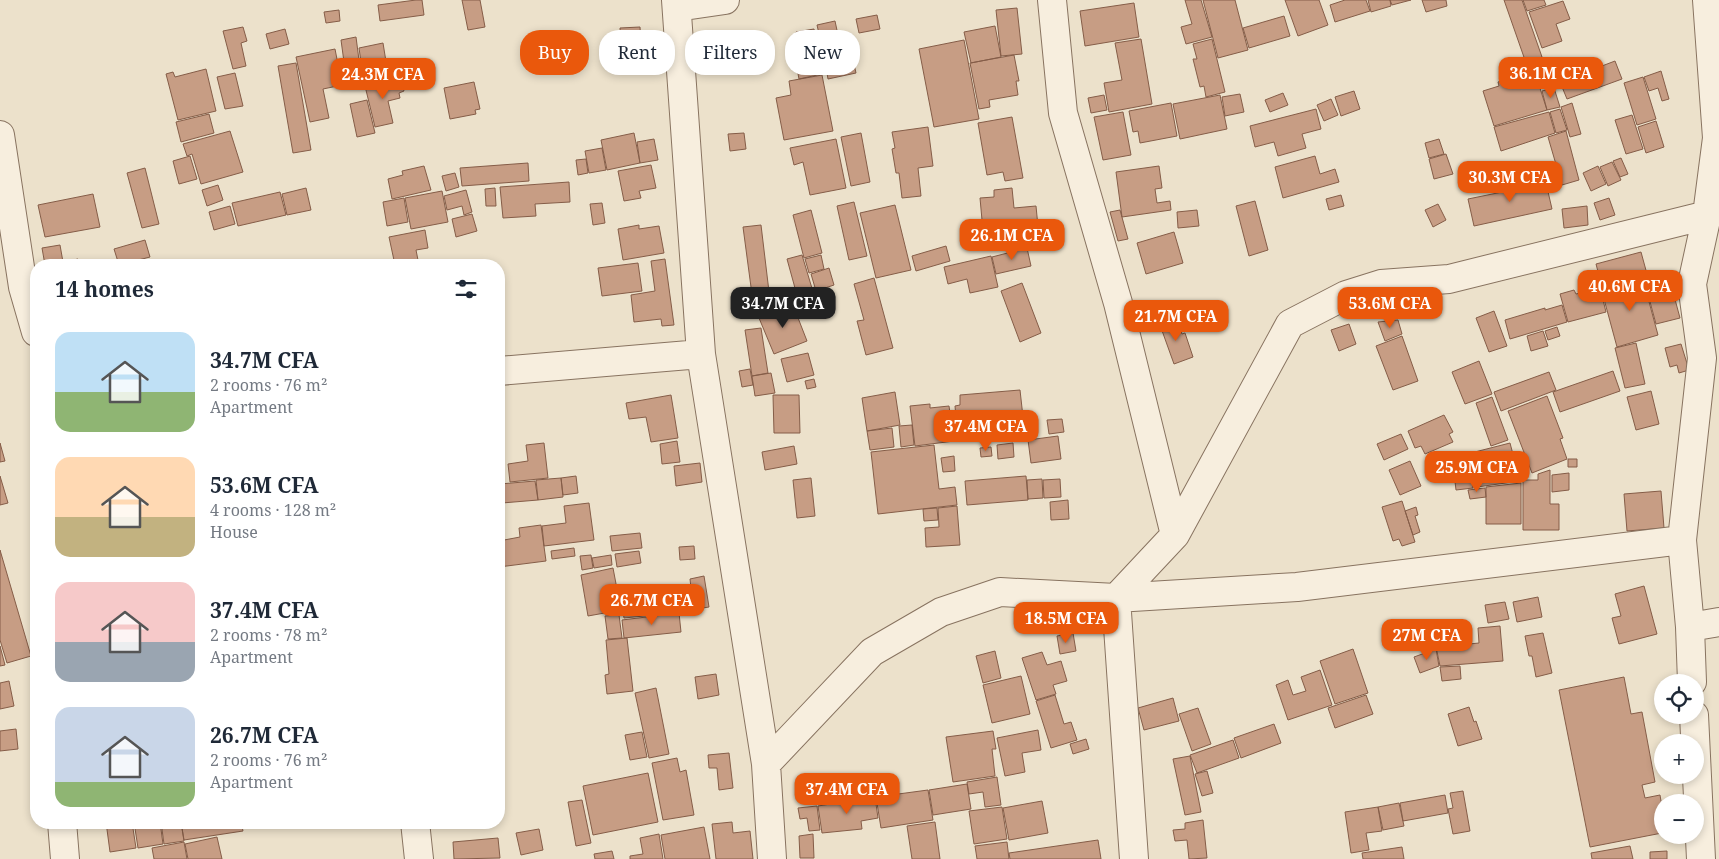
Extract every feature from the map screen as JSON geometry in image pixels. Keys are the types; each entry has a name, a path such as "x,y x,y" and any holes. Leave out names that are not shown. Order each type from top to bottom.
{"street":[{"path":"725,0 676,4 701,354 766,764 772,859"},
{"path":"1052,0 1062,113 1118,303 1175,535"},
{"path":"1692,674 1690,628 1682,540 1702,358 1692,284 1707,215 1717,138 1707,0"},
{"path":"0,135 23,287 30,311"},
{"path":"1134,859 1116,598 1175,535 1290,324 1346,295 1381,284 1449,280 1707,215"},
{"path":"505,370 701,354"},
{"path":"766,764 872,652 941,612 1000,592 1116,598 1297,587 1682,540"},
{"path":"1690,628 1719,622"},
{"path":"1694,724 1701,859"},
{"path":"63,829 65,859"},
{"path":"416,829 419,859"}],"building":[{"path":"422,0 424,15 380,21 378,5"},
{"path":"462,0 480,0 485,27 468,30"},
{"path":"1185,0 1201,0 1212,37 1186,44 1181,27 1192,24"},
{"path":"1203,0 1235,0 1248,50 1218,58"},
{"path":"1285,0 1319,0 1328,25 1298,36"},
{"path":"1345,0 1366,0 1370,11 1335,22 1330,5"},
{"path":"1368,0 1390,0 1391,6 1371,12"},
{"path":"1390,0 1411,0 1392,5"},
{"path":"1422,0 1446,0 1447,6 1426,12"},
{"path":"1504,0 1522,0 1542,57 1526,63"},
{"path":"1523,0 1544,0 1546,5 1527,11"},
{"path":"1563,1 1570,19 1556,24 1562,41 1542,48 1529,12"},
{"path":"1134,3 1139,37 1085,46 1080,11"},
{"path":"1017,8 1022,54 1001,56 996,10"},
{"path":"339,10 340,21 326,23 324,12"},
{"path":"877,15 880,29 860,33 856,19"},
{"path":"1284,16 1290,36 1249,48 1243,28"},
{"path":"835,21 837,30 818,30 817,25"},
{"path":"995,26 1001,57 971,63 964,32"},
{"path":"243,27 247,41 241,43 246,66 233,69 223,31"},
{"path":"640,27 640,30 620,30 620,28"},
{"path":"285,29 289,44 270,49 266,34"},
{"path":"356,37 359,60 344,62 341,40"},
{"path":"1141,39 1152,104 1109,112 1104,83 1122,80 1115,43"},
{"path":"1212,39 1225,92 1206,97 1204,86 1200,87 1193,59 1197,59 1193,44"},
{"path":"964,40 979,119 934,127 919,49"},
{"path":"383,43 388,74 354,80 351,63 361,62 359,48"},
{"path":"335,49 342,85 323,89 329,118 310,122 296,57"},
{"path":"1014,55 1019,81 1016,81 1018,95 989,100 990,107 979,109 970,63"},
{"path":"1615,61 1622,79 1567,99 1560,82"},
{"path":"296,63 311,150 293,153 278,66"},
{"path":"206,69 216,111 178,120 166,74 173,72 175,77"},
{"path":"1661,71 1669,99 1662,101 1658,88 1649,91 1644,77"},
{"path":"235,73 243,106 225,109 217,77"},
{"path":"798,75 817,75 799,79"},
{"path":"822,75 833,131 784,140 776,98 791,95 789,81"},
{"path":"827,75 847,75 828,79"},
{"path":"1643,77 1656,119 1637,125 1624,83"},
{"path":"400,78 404,91 399,93 400,98 388,101 393,123 375,127 365,86"},
{"path":"1507,79 1510,87 1537,79 1547,110 1494,126 1483,91 1499,86 1498,82"},
{"path":"474,82 480,109 475,110 476,114 450,119 444,88"},
{"path":"1554,88 1560,107 1547,110 1542,91"},
{"path":"1354,91 1360,109 1341,116 1335,97"},
{"path":"1283,93 1288,105 1270,112 1265,100"},
{"path":"1240,94 1244,112 1225,116 1222,97"},
{"path":"1104,95 1107,110 1091,113 1088,98"},
{"path":"1220,95 1227,129 1180,139 1173,104"},
{"path":"1331,99 1338,115 1324,121 1317,105"},
{"path":"367,100 375,133 357,137 350,104"},
{"path":"1171,103 1177,136 1140,143 1138,131 1133,132 1129,111"},
{"path":"1572,103 1581,134 1570,137 1561,107"},
{"path":"1316,109 1321,129 1302,134 1306,148 1278,156 1274,142 1255,147 1250,126"},
{"path":"1560,109 1567,130 1556,133 1550,112"},
{"path":"1123,112 1131,155 1103,160 1094,117"},
{"path":"1549,112 1555,133 1501,151 1494,127"},
{"path":"209,114 214,133 181,142 176,122"},
{"path":"1632,115 1643,149 1626,154 1615,120"},
{"path":"1012,117 1023,178 1005,181 1003,172 987,175 978,123"},
{"path":"1656,121 1664,147 1646,153 1638,127"},
{"path":"928,127 933,166 918,168 921,196 902,198 899,173 896,173 892,149 895,148 892,132"},
{"path":"230,131 243,172 201,184 192,154 187,156 183,144"},
{"path":"1566,131 1579,180 1562,185 1548,137"},
{"path":"634,133 640,163 607,170 601,140"},
{"path":"744,133 746,149 730,151 728,134"},
{"path":"861,133 870,182 851,186 841,137"},
{"path":"654,139 658,160 640,163 637,142"},
{"path":"836,139 846,188 810,195 803,162 794,165 790,148"},
{"path":"1439,139 1444,154 1429,158 1425,143"},
{"path":"602,148 606,170 589,173 585,151"},
{"path":"1446,154 1453,174 1434,179 1429,159"},
{"path":"190,156 197,179 179,184 173,161"},
{"path":"1315,156 1320,174 1335,169 1339,182 1283,198 1275,167"},
{"path":"1621,158 1628,174 1620,177 1613,161"},
{"path":"586,159 588,173 578,175 576,160"},
{"path":"1612,162 1621,180 1608,186 1600,167"},
{"path":"528,163 529,181 462,186 460,168"},
{"path":"651,165 656,188 639,191 641,198 624,201 618,171"},
{"path":"424,166 431,190 392,199 388,179 403,175 402,171"},
{"path":"1159,166 1162,188 1155,189 1157,203 1170,201 1171,210 1122,217 1116,172"},
{"path":"1598,166 1606,184 1591,191 1583,173"},
{"path":"145,168 159,224 142,228 127,173"},
{"path":"1519,171 1522,188 1546,183 1552,209 1474,226 1468,199 1512,190 1509,173"},
{"path":"455,173 459,187 446,191 442,176"},
{"path":"569,182 570,202 535,204 536,216 503,218 500,187"},
{"path":"218,185 223,200 207,206 202,190"},
{"path":"306,188 311,210 287,215 282,194"},
{"path":"495,188 496,206 486,206 485,189"},
{"path":"1012,188 1014,208 1036,206 1039,237 984,242 980,198 994,197 994,190"},
{"path":"466,190 472,212 464,215 462,206 447,210 444,196"},
{"path":"442,191 448,222 411,229 405,198"},
{"path":"280,192 286,215 238,226 232,203"},
{"path":"93,194 100,227 45,237 38,205"},
{"path":"1341,195 1344,206 1329,210 1326,199"},
{"path":"404,198 408,222 387,226 383,202"},
{"path":"1609,198 1615,215 1600,220 1594,203"},
{"path":"1255,201 1268,250 1249,256 1236,206"},
{"path":"854,202 867,256 849,260 837,206"},
{"path":"602,203 605,223 593,225 590,204"},
{"path":"1438,204 1446,220 1433,227 1425,210"},
{"path":"895,205 911,270 876,278 860,213"},
{"path":"230,206 235,224 214,230 209,212"},
{"path":"1587,206 1588,225 1564,228 1562,209"},
{"path":"811,210 822,253 804,258 793,215"},
{"path":"1120,210 1128,239 1118,241 1110,212"},
{"path":"1197,210 1199,226 1178,228 1177,212"},
{"path":"472,214 477,231 456,237 452,219"},
{"path":"639,225 639,229 659,226 664,253 623,260 618,229"},
{"path":"761,225 770,300 753,302 743,227"},
{"path":"425,230 428,248 416,250 418,259 394,259 389,237"},
{"path":"1174,232 1183,263 1146,274 1137,243"},
{"path":"145,240 150,257 142,259 117,259 114,249"},
{"path":"60,245 62,259 44,259 42,248"},
{"path":"946,246 950,261 916,271 912,256"},
{"path":"1027,248 1031,266 996,274 992,257"},
{"path":"1641,252 1647,274 1602,287 1596,264"},
{"path":"802,255 814,295 798,299 787,259"},
{"path":"821,255 824,269 809,273 805,259"},
{"path":"991,256 998,287 970,293 967,279 948,284 944,267"},
{"path":"665,259 674,325 662,326 661,319 634,322 631,295 655,291 651,261"},
{"path":"638,263 642,291 602,296 598,268"},
{"path":"829,268 834,285 816,291 811,274"},
{"path":"1670,274 1675,291 1652,297 1647,280"},
{"path":"1642,276 1658,335 1617,347 1601,288"},
{"path":"874,278 893,348 866,355 857,321 864,320 854,284"},
{"path":"1022,283 1041,333 1020,342 1001,291"},
{"path":"1600,288 1606,312 1568,322 1560,294 1574,290 1576,294"},
{"path":"1673,292 1680,318 1656,324 1649,298"},
{"path":"793,305 807,341 774,354 759,318"},
{"path":"1562,305 1567,322 1510,339 1505,320"},
{"path":"1494,311 1507,346 1489,352 1476,318"},
{"path":"1177,319 1182,334 1185,333 1193,357 1174,364 1160,325"},
{"path":"1398,320 1402,334 1385,341 1378,322"},
{"path":"1349,324 1356,344 1339,351 1331,330"},
{"path":"1557,327 1560,336 1548,340 1545,331"},
{"path":"761,328 768,373 752,376 745,330"},
{"path":"1543,331 1548,346 1531,351 1527,336"},
{"path":"1402,336 1418,381 1393,390 1376,346"},
{"path":"1636,343 1645,384 1625,388 1615,348"},
{"path":"1681,344 1689,370 1679,373 1677,365 1670,367 1665,348"},
{"path":"808,353 814,375 787,382 781,359"},
{"path":"1479,361 1492,394 1465,404 1452,372"},
{"path":"750,369 753,385 742,387 739,371"},
{"path":"1613,371 1620,391 1560,412 1553,392"},
{"path":"1549,372 1556,390 1501,411 1494,392"},
{"path":"771,373 775,393 755,396 752,376"},
{"path":"814,379 816,387 807,389 805,381"},
{"path":"1020,390 1025,435 958,441 955,406 960,405 960,395"},
{"path":"1651,391 1659,424 1636,430 1627,397"},
{"path":"895,392 900,425 867,431 862,398"},
{"path":"671,395 678,438 651,442 646,417 629,419 626,403"},
{"path":"773,395 799,395 800,433 774,433"},
{"path":"1547,396 1563,438 1560,439 1567,459 1532,473 1508,411"},
{"path":"1492,397 1508,440 1491,446 1476,403"},
{"path":"930,404 930,408 949,406 954,441 915,446 910,406"},
{"path":"1444,415 1453,432 1449,434 1453,442 1425,454 1421,446 1415,448 1408,431"},
{"path":"1062,419 1064,432 1049,434 1047,420"},
{"path":"912,425 914,445 901,447 899,426"},
{"path":"892,428 894,447 870,450 867,431"},
{"path":"1401,434 1408,449 1384,460 1377,444"},
{"path":"1058,436 1061,459 1031,463 1028,440"},
{"path":"677,441 680,462 662,464 660,444"},
{"path":"0,443 5,461 0,462"},
{"path":"544,443 548,478 510,482 508,464 528,461 526,445"},
{"path":"1013,443 1014,457 998,459 997,445"},
{"path":"1510,443 1520,481 1477,487 1467,454"},
{"path":"934,445 939,489 955,487 957,505 878,514 871,452"},
{"path":"794,446 797,464 765,470 762,452"},
{"path":"991,447 992,456 981,457 980,448"},
{"path":"954,456 955,471 943,472 941,458"},
{"path":"1568,459 1577,459 1577,467 1568,467"},
{"path":"1410,461 1421,486 1400,495 1389,470"},
{"path":"700,463 702,482 676,486 674,466"},
{"path":"1550,470 1550,504 1559,504 1559,530 1523,530 1523,480 1538,480 1538,474"},
{"path":"1471,471 1473,488 1456,490 1454,473"},
{"path":"1569,473 1569,490 1552,492 1552,475"},
{"path":"0,476 8,503 0,505"},
{"path":"576,476 578,493 563,495 561,478"},
{"path":"1026,476 1028,500 967,505 965,481"},
{"path":"561,478 563,497 538,500 536,480"},
{"path":"811,478 815,516 797,518 793,480"},
{"path":"1042,479 1043,498 1028,499 1027,480"},
{"path":"1060,479 1061,497 1044,498 1043,480"},
{"path":"535,481 538,500 505,503 505,484"},
{"path":"1521,483 1521,524 1486,524 1486,487"},
{"path":"1485,488 1486,497 1470,499 1468,490"},
{"path":"1661,491 1664,528 1627,531 1624,494"},
{"path":"1068,500 1069,519 1051,520 1050,502"},
{"path":"1402,501 1415,542 1402,546 1399,539 1393,541 1382,507"},
{"path":"589,503 594,540 544,546 542,526 566,523 564,506"},
{"path":"957,506 960,545 926,547 925,528 939,527 938,508"},
{"path":"1416,507 1418,515 1415,516 1420,532 1413,535 1405,511"},
{"path":"937,508 938,520 924,521 923,509"},
{"path":"541,525 546,561 505,566 505,540 520,537 519,528"},
{"path":"640,533 642,548 612,551 610,536"},
{"path":"694,546 695,559 680,560 679,547"},
{"path":"574,548 575,556 552,559 551,551"},
{"path":"0,550 30,656 7,663 0,640"},
{"path":"639,551 641,563 617,567 615,554"},
{"path":"591,555 593,568 582,570 580,556"},
{"path":"611,555 612,565 594,568 592,558"},
{"path":"613,568 621,610 588,616 581,575"},
{"path":"704,576 709,607 665,614 662,592 691,588 690,579"},
{"path":"1644,586 1657,634 1619,644 1612,618 1621,616 1615,594"},
{"path":"661,592 664,614 624,618 621,597"},
{"path":"1538,597 1542,617 1517,622 1513,602"},
{"path":"1505,602 1509,619 1488,623 1485,605"},
{"path":"679,613 681,632 624,638 622,620"},
{"path":"619,615 622,638 608,639 605,616"},
{"path":"1500,626 1503,661 1440,666 1433,632 1446,630 1449,646 1479,643 1478,628"},
{"path":"1073,633 1076,651 1060,654 1057,636"},
{"path":"1543,633 1552,673 1536,677 1532,656 1529,656 1525,636"},
{"path":"627,638 633,691 607,694 605,675 609,674 606,640"},
{"path":"0,646 5,665 0,666"},
{"path":"1353,649 1368,693 1335,704 1320,661"},
{"path":"1436,649 1439,666 1420,673 1414,657"},
{"path":"995,651 1001,678 983,683 976,656"},
{"path":"1042,652 1047,665 1061,661 1067,681 1053,685 1056,694 1036,700 1022,658"},
{"path":"1460,666 1461,679 1442,681 1440,667"},
{"path":"1320,670 1332,705 1288,720 1276,685 1288,680 1293,695 1306,691 1301,677"},
{"path":"716,674 719,695 698,699 695,677"},
{"path":"1021,676 1030,714 992,723 983,685"},
{"path":"1624,677 1631,714 1642,712 1654,782 1642,785 1645,798 1654,796 1654,835 1590,847 1559,690"},
{"path":"9,681 14,706 0,709 0,683"},
{"path":"656,688 669,754 649,758 635,693"},
{"path":"1055,695 1064,724 1071,722 1077,740 1051,748 1036,701"},
{"path":"1366,695 1373,714 1335,728 1328,708"},
{"path":"1173,698 1179,721 1144,730 1138,708"},
{"path":"1469,707 1482,739 1458,746 1448,714"},
{"path":"1198,708 1211,744 1192,751 1179,714"},
{"path":"1274,724 1281,743 1241,758 1234,738"},
{"path":"16,729 18,749 0,751 0,731"},
{"path":"1038,730 1041,750 1022,753 1025,772 1005,776 997,738"},
{"path":"993,731 996,749 992,749 995,776 953,782 946,737"},
{"path":"642,732 647,757 630,760 625,735"},
{"path":"1086,739 1089,749 1073,754 1070,744"},
{"path":"1233,740 1239,758 1197,773 1190,755"},
{"path":"729,753 733,788 719,790 717,768 709,768 708,755"},
{"path":"1190,756 1201,812 1185,815 1173,759"},
{"path":"677,758 680,772 686,770 694,815 663,820 652,763"},
{"path":"1207,771 1213,793 1202,796 1195,774"},
{"path":"648,773 658,822 593,835 583,786"},
{"path":"997,777 1001,805 985,807 983,792 969,794 967,782"},
{"path":"967,784 971,809 933,815 929,790"},
{"path":"928,790 933,820 881,828 876,797"},
{"path":"1463,791 1470,831 1453,834 1448,809 1453,808 1450,793"},
{"path":"1445,795 1448,813 1403,821 1400,803"},
{"path":"875,797 878,818 861,821 862,829 822,833 818,806"},
{"path":"582,800 591,843 576,846 568,802"},
{"path":"1042,801 1048,833 1009,840 1003,808"},
{"path":"1399,803 1404,826 1383,830 1378,807"},
{"path":"817,806 820,830 809,831 807,818 800,819 798,808"},
{"path":"1002,807 1007,839 974,844 969,811"},
{"path":"1378,807 1382,831 1366,833 1369,850 1351,853 1345,812"},
{"path":"1203,820 1207,858 1189,859 1187,840 1175,841 1173,830 1185,829 1185,823"},
{"path":"732,822 733,833 750,831 753,859 716,859 712,824"},
{"path":"935,822 940,859 912,859 907,826"},
{"path":"704,827 710,859 665,859 661,835"},
{"path":"107,829 133,829 136,848 110,852"},
{"path":"135,829 161,829 163,844 138,848"},
{"path":"162,829 182,829 184,841 164,844"},
{"path":"182,829 243,829 243,831 184,840"},
{"path":"539,829 543,850 521,855 516,833"},
{"path":"659,834 663,859 630,859 630,856 643,854 640,838"},
{"path":"813,834 814,858 800,858 799,836"},
{"path":"217,837 222,859 188,859 185,844"},
{"path":"498,838 500,858 454,859 453,842"},
{"path":"1098,840 1101,859 1010,859 1009,853"},
{"path":"184,842 187,859 154,859 152,848"},
{"path":"1007,842 1009,859 977,859 975,846"},
{"path":"1630,846 1633,859 1592,859 1591,853"},
{"path":"1402,847 1404,859 1363,859 1362,853"},
{"path":"612,851 614,859 595,859 594,854"},
{"path":"1667,851 1667,859 1650,859 1650,852"}]}
